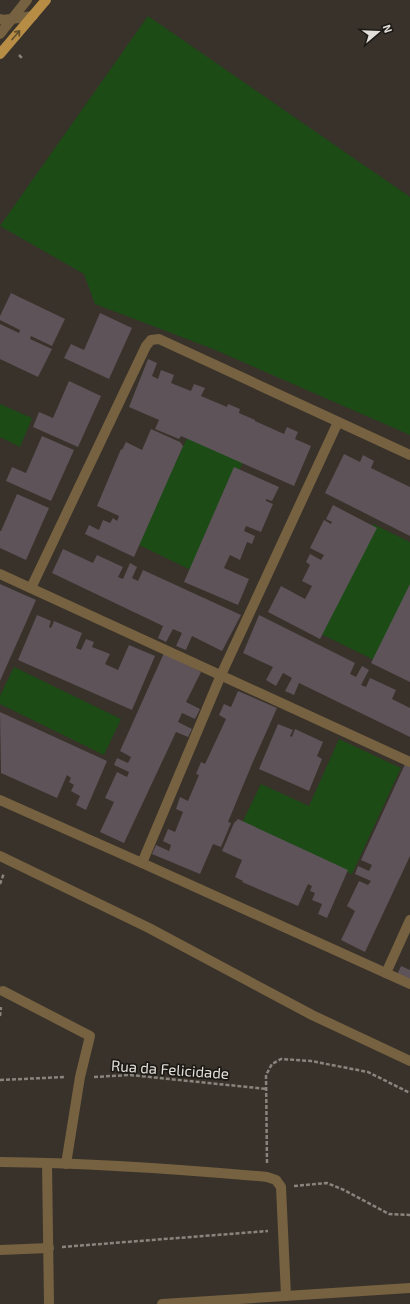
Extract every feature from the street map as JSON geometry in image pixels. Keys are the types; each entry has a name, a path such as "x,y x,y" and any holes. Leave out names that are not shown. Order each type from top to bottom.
{"main road":[{"path":"0,54 46,0"}],"street":[{"path":"0,34 27,0"},
{"path":"0,19 33,16"},
{"path":"31,588 146,346 151,340 159,339 410,455"},
{"path":"142,863 221,675 338,422"},
{"path":"0,574 410,762"},
{"path":"0,800 410,984"},
{"path":"0,856 149,928 312,1015 410,1061"},
{"path":"386,973 410,920"},
{"path":"3,991 90,1036 80,1077 66,1164"},
{"path":"0,1162 47,1162 188,1170 267,1177 276,1180 281,1187 286,1296"},
{"path":"47,1162 49,1304"},
{"path":"0,1250 49,1248"},
{"path":"162,1304 410,1288"}],"path":[{"path":"267,1177 266,1075 272,1064 281,1060 311,1061 368,1072 410,1093"},
{"name":"Rua da Felicidade","path":"0,1080 130,1075 267,1089"},
{"path":"281,1187 327,1183 344,1190 389,1214 410,1215"},
{"path":"49,1248 283,1230"}],"green space":[{"path":"148,16 410,197 410,435 213,349 95,304 84,274 0,226"},
{"path":"0,404 32,418 20,447 0,437"},
{"path":"189,434 244,460 193,571 137,544"},
{"path":"373,524 410,542 410,589 376,661 321,634"},
{"path":"14,667 121,719 104,755 0,704 0,696"},
{"path":"339,739 401,768 352,874 242,823 261,784 309,806"}],"building":[{"path":"11,293 65,319 52,346 31,336 30,339 52,349 38,377 0,359 0,324 19,333 20,330 0,320 0,316"},
{"path":"100,313 132,328 109,379 64,358 71,344 84,350"},
{"path":"148,359 157,363 152,376 158,379 161,370 174,375 171,383 191,391 194,384 205,388 201,396 227,407 228,404 240,409 239,413 284,434 287,427 298,432 295,439 311,446 294,486 181,436 179,439 155,429 159,420 129,407"},
{"path":"69,381 101,396 78,447 33,427 39,412 53,418"},
{"path":"151,429 180,442 183,446 134,557 85,534 89,525 99,530 103,520 110,523 113,518 117,521 119,516 97,506 121,449 122,450 126,442 142,450"},
{"path":"42,436 74,450 51,501 6,481 12,467 26,473"},
{"path":"344,454 360,462 363,455 374,461 371,468 410,487 410,536 325,493"},
{"path":"234,467 279,487 272,501 266,499 266,501 273,504 261,532 246,526 244,531 255,536 252,544 247,542 240,560 230,555 224,568 249,579 238,605 184,582"},
{"path":"17,494 49,508 26,560 0,548 0,531"},
{"path":"333,505 377,528 320,639 268,612 281,586 305,599 312,586 302,581 310,565 306,562 310,554 321,560 324,555 310,548 324,520 331,524 332,522 326,519"},
{"path":"63,549 93,563 97,555 123,567 118,577 123,579 130,563 137,567 132,578 138,581 143,570 241,615 222,651 192,636 186,650 176,646 182,633 173,629 166,642 158,638 163,626 52,573"},
{"path":"0,584 36,600 0,681"},
{"path":"410,584 410,682 371,663"},
{"path":"37,615 51,621 49,627 51,628 54,621 82,633 76,648 81,650 86,639 94,642 92,647 110,654 105,664 118,670 129,645 155,656 132,710 18,660"},
{"path":"259,615 355,663 350,674 356,677 362,666 369,670 361,685 366,687 370,678 396,690 392,699 410,708 410,737 299,683 294,695 285,691 292,678 283,673 276,686 266,680 273,667 243,653"},
{"path":"164,653 201,672 186,702 200,709 195,719 182,713 178,722 192,729 188,737 176,732 124,843 100,832 114,802 105,798 117,772 127,777 129,772 114,765 117,758 128,763 131,757 120,751"},
{"path":"238,691 277,708 228,822 231,823 221,847 213,844 200,874 152,854 156,845 169,851 171,845 163,841 168,829 175,832 183,812 176,809 180,797 188,801 199,775 196,774 201,762 205,764 226,719 219,715 224,704 231,707"},
{"path":"0,712 107,761 86,810 76,805 80,796 71,791 74,785 69,782 71,778 67,775 57,798 1,773"},
{"path":"278,724 293,730 290,736 292,737 295,729 323,742 317,756 322,759 309,791 259,769"},
{"path":"406,762 410,764 410,856 365,952 341,940 355,911 347,906 359,881 368,885 371,881 355,874 358,866 369,871 372,865 361,860"},
{"path":"238,819 348,870 327,918 318,914 322,904 312,900 315,893 310,891 312,886 308,884 298,906 242,882 243,881 235,877 242,860 222,851 234,823"},
{"path":"401,966 410,970 410,981 397,975"}]}
